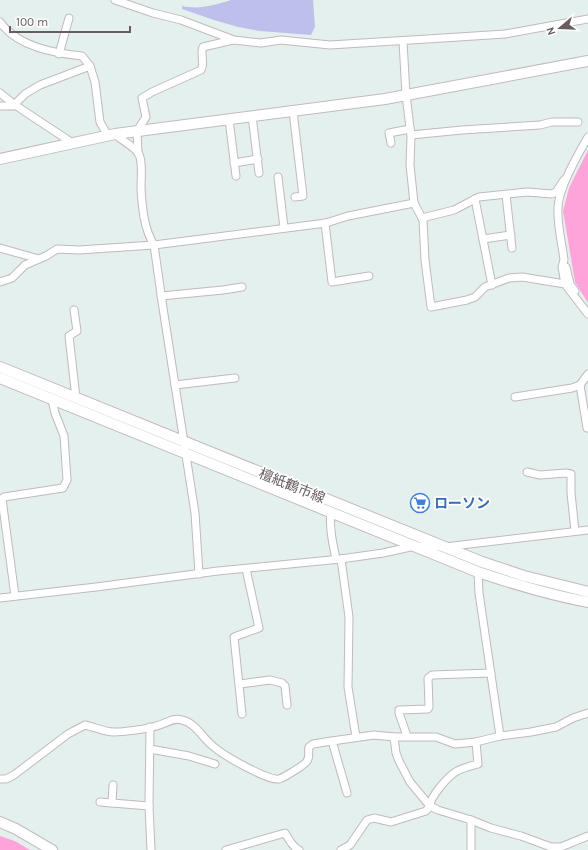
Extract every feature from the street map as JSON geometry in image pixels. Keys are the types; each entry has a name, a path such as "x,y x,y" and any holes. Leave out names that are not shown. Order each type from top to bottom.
{"main road":[{"path":"0,158 74,144 111,135 385,99 588,61"},
{"name":"檀紙鶴市線","path":"0,367 445,548 524,576 588,592"},
{"name":"檀紙鶴市線","path":"0,378 478,572 524,587 588,602"},
{"path":"0,822 16,829 52,850"}],"street":[{"path":"115,0 153,13 182,20 234,40 261,43 281,40 330,45 505,34 588,19"},
{"path":"59,54 69,18"},
{"path":"0,22 16,37 35,46 59,54 82,56 90,66 95,82 100,122 111,135 138,153"},
{"path":"199,574 195,513 154,245 149,236 146,225 141,191 140,157 138,153 137,131 146,117 142,98 201,70 203,68 203,47 234,40"},
{"path":"403,40 406,95 411,132 410,165 414,203 422,218 425,260 431,307 467,300 475,297 485,288 510,278 522,277 565,284"},
{"path":"0,106 13,106 25,94 40,85 90,66"},
{"path":"0,93 15,105 74,144"},
{"path":"293,111 303,196 295,197"},
{"path":"252,116 259,173"},
{"path":"229,119 236,176"},
{"path":"391,143 389,133 540,125 552,122 578,122"},
{"path":"587,313 570,284 564,260 558,207 559,198 566,179 577,155 588,137"},
{"path":"234,163 258,159"},
{"path":"278,177 284,228"},
{"path":"422,218 454,210 479,198 527,192 552,194 556,192 566,179"},
{"path":"506,195 512,248"},
{"path":"475,199 492,285"},
{"path":"0,282 12,278 25,265 57,249 79,250 154,245 325,223 348,216 414,203"},
{"path":"325,223 332,282 369,276"},
{"path":"483,239 510,235"},
{"path":"0,248 39,259"},
{"path":"564,260 562,267 565,284 587,313"},
{"path":"161,296 242,287"},
{"path":"74,310 77,331 69,336 76,398"},
{"path":"515,398 572,388 580,385 588,374"},
{"path":"175,385 235,378"},
{"path":"580,385 587,428"},
{"path":"15,596 1,499 4,497 63,488 67,480 64,436 55,413 52,400"},
{"path":"527,472 540,475 571,474 571,493 575,531"},
{"path":"331,512 331,533 339,559 349,617 348,687 356,737"},
{"path":"0,598 339,559 383,553 416,546 445,548 588,530"},
{"path":"242,714 234,637 260,628 246,569"},
{"path":"478,572 500,736"},
{"path":"407,736 399,710 428,709 430,707 428,678 432,675 491,673"},
{"path":"240,684 270,680 282,682 285,686 287,705"},
{"path":"0,779 6,779 14,775 68,734 84,725 114,732 156,727 176,719 184,720 192,725 212,746 221,753 253,770 272,778 279,779 306,764 309,758 309,747 313,744 374,735 394,737 436,737 455,744 476,742 500,736 556,727 588,712"},
{"path":"150,727 149,806 151,850"},
{"path":"394,737 399,762 410,782 430,806 491,828 521,836 551,847 561,847 588,836"},
{"path":"332,741 347,793"},
{"path":"341,850 350,845 367,820 374,818 391,822 426,811 430,806 430,801 434,794 454,773 478,764 476,742"},
{"path":"150,750 188,756 215,764"},
{"path":"112,803 113,785"},
{"path":"100,802 149,806"},
{"path":"470,820 470,850"},
{"path":"226,850 285,833 296,849 299,850"}],"shaded area":[{"path":"231,0 313,0 315,27 311,35 260,31 238,27 182,9 182,6 201,7"},
{"path":"588,150 588,303 575,282 563,211 569,188"},
{"path":"0,836 15,841 30,850 0,850"}],"place":[{"name":"ローソン","path":"420,503"}]}
